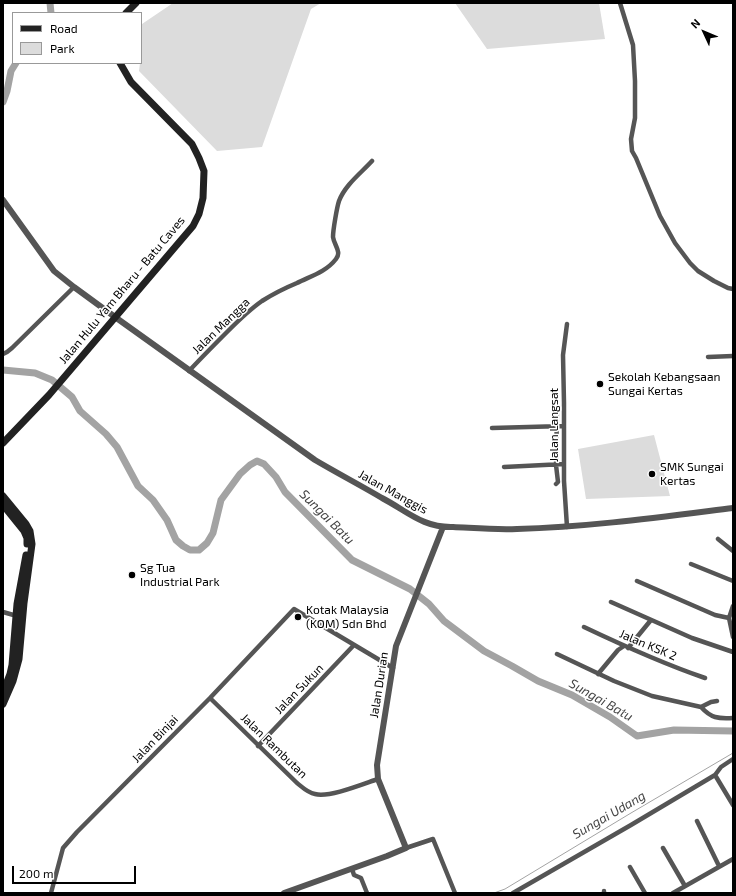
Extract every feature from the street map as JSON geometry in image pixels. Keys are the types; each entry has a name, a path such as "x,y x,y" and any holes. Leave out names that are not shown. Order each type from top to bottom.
{"main road":[{"path":"127,12 136,3"},
{"name":"Jalan Hulu Yam Bharu - Batu Caves","path":"3,443 49,395 115,318 193,226 199,214 203,198 204,171 192,144 131,82 121,64"},
{"path":"3,496 26,524 32,539 12,665 3,692"},
{"path":"3,504 24,531 27,538 20,613 19,659 9,693 3,704"}],"street":[{"path":"620,3 633,52 635,118 631,139 632,151 660,216 690,263 698,271 714,281 733,289"},
{"name":"Jalan Mangga","path":"189,371 243,315 270,296 298,282 316,276 331,265 337,258 339,252 333,236 339,200 346,188 372,161"},
{"name":"Jalan Manggis","path":"3,200 48,264 54,271 74,287 115,318 315,460 422,522 443,527 516,529 636,520 733,508"},
{"path":"3,354 12,348 74,287"},
{"name":"Jalan Langsat","path":"567,324 563,355 564,464 567,526"},
{"path":"708,357 733,356"},
{"path":"556,484 558,482 556,465 557,410"},
{"path":"492,428 564,426"},
{"path":"504,467 564,464"},
{"name":"Jalan Durian","path":"406,848 378,779 377,764 396,646 443,527"},
{"path":"718,539 733,550"},
{"path":"690,564 733,582"},
{"path":"637,581 715,615 730,619"},
{"path":"611,602 692,638 733,652"},
{"path":"733,606 730,619 733,637"},
{"name":"Jalan Binjai","path":"50,893 64,848 294,609 354,645"},
{"path":"5,613 20,613"},
{"path":"598,674 618,650 626,647 651,620"},
{"name":"Jalan KSK 2","path":"584,627 679,670 705,678"},
{"path":"354,645 393,668"},
{"name":"Jalan Sukun","path":"258,746 354,645"},
{"path":"557,654 598,674 652,696 702,707 709,715 715,718 733,718"},
{"name":"Jalan Rambutan","path":"210,698 297,783 316,795 331,794 378,779"},
{"path":"702,707 716,701"},
{"path":"513,893 715,775 721,767 733,759"},
{"path":"715,775 733,805"},
{"path":"697,821 719,866"},
{"path":"284,893 433,839 455,893"},
{"path":"663,848 685,886"},
{"path":"673,893 733,859"},
{"path":"630,867 644,893"},
{"path":"352,869 354,875 361,878 367,893"}],"green space":[{"path":"173,3 321,3 311,9 262,147 217,151 139,71 140,64 142,64 142,24"},
{"path":"455,3 599,3 605,39 487,49"},
{"path":"654,435 670,496 586,499 578,449"}],"waterway":[{"name":"Sungai Batu","path":"50,3 51,12"},
{"name":"Sungai Batu","path":"3,102 11,71 15,64"},
{"name":"Sungai Batu","path":"3,370 35,373 52,380 72,397 80,411 106,434 117,447 138,486 153,500 167,520 176,540 190,550 199,550 207,543 213,533 221,500 240,474 257,461 264,464 276,477 285,492 352,560 410,589 429,604 444,621 484,651 538,681 572,695 610,717 637,736 674,730 733,731"},
{"name":"Sungai Udang","path":"494,893 505,889 733,753"}],"place":[{"name":"Sekolah Kebangsaan Sungai Kertas","path":"600,384"},
{"name":"SMK Sungai Kertas","path":"652,474"},
{"name":"Sg Tua Industrial Park","path":"132,575"},
{"name":"Kotak Malaysia (KOM) Sdn Bhd","path":"298,617"}]}
